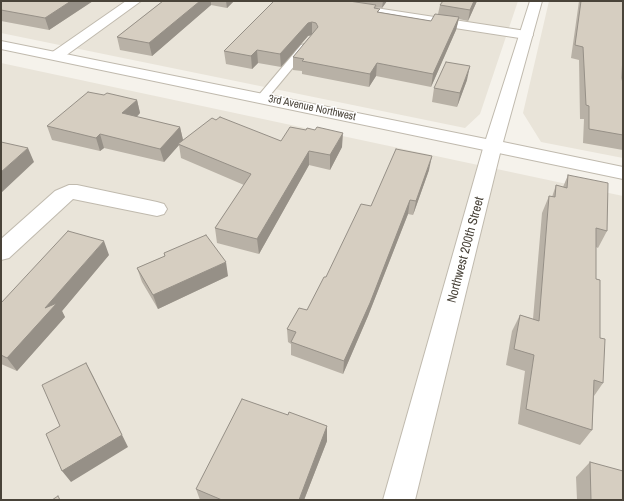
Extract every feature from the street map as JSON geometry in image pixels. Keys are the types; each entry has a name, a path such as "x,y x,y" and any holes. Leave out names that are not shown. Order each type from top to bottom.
{"street":[{"path":"56,56 135,1"},
{"name":"Northwest 200th Street","path":"399,500 493,145 536,1"},
{"path":"353,8 526,35"},
{"name":"3rd Avenue Northwest","path":"1,45 493,145 623,173"},
{"path":"1,252 62,196 69,192 77,192 157,209"}],"lane":[{"path":"262,98 312,39"}],"shaded area":[{"path":"1,1 518,1 480,114 465,128 1,33"},
{"path":"549,1 623,1 623,158 541,142 523,113"},
{"path":"1,63 623,196 623,500 1,500"}],"building":[{"path":"1,1 71,1 45,18 1,10"},
{"path":"163,1 200,1 149,43 117,37"},
{"path":"274,1 349,1 376,5 374,8 380,9 377,12 431,21 435,14 459,17 433,74 377,63 370,74 302,61 304,59 293,57 318,27 316,23 312,22 308,23 280,54 257,50 251,56 224,51"},
{"path":"443,1 474,1 470,10 440,5"},
{"path":"581,1 623,1 623,135 589,129 589,106 586,105 583,47 575,45"},
{"path":"446,62 470,66 460,93 434,88"},
{"path":"88,92 104,95 107,93 137,100 122,113 180,127 160,149 100,134 96,138 47,126"},
{"path":"220,117 281,141 290,127 315,130 317,127 343,133 330,155 309,151 257,239 215,228 251,174 178,144 212,118 216,120"},
{"path":"1,142 28,148 1,172"},
{"path":"396,149 432,156 416,201 410,200 370,303 344,361 291,342 296,332 287,329 299,308 307,310 324,277 326,277 361,204 371,206"},
{"path":"568,175 608,183 607,231 596,228 596,279 600,280 600,338 605,339 603,383 594,380 592,430 526,409 534,355 514,349 520,315 539,321 549,196 555,197 556,185 567,188"},
{"path":"68,231 104,241 45,308 57,303 7,358 1,355 1,303"},
{"path":"206,235 226,262 153,295 137,268 165,256 164,253"},
{"path":"86,363 122,435 62,471 46,434 60,426 42,385"},
{"path":"242,399 288,415 289,412 327,426 299,500 222,500 196,489"},
{"path":"590,462 623,471 623,500 591,500"},
{"path":"58,496 60,500 52,500"}]}
